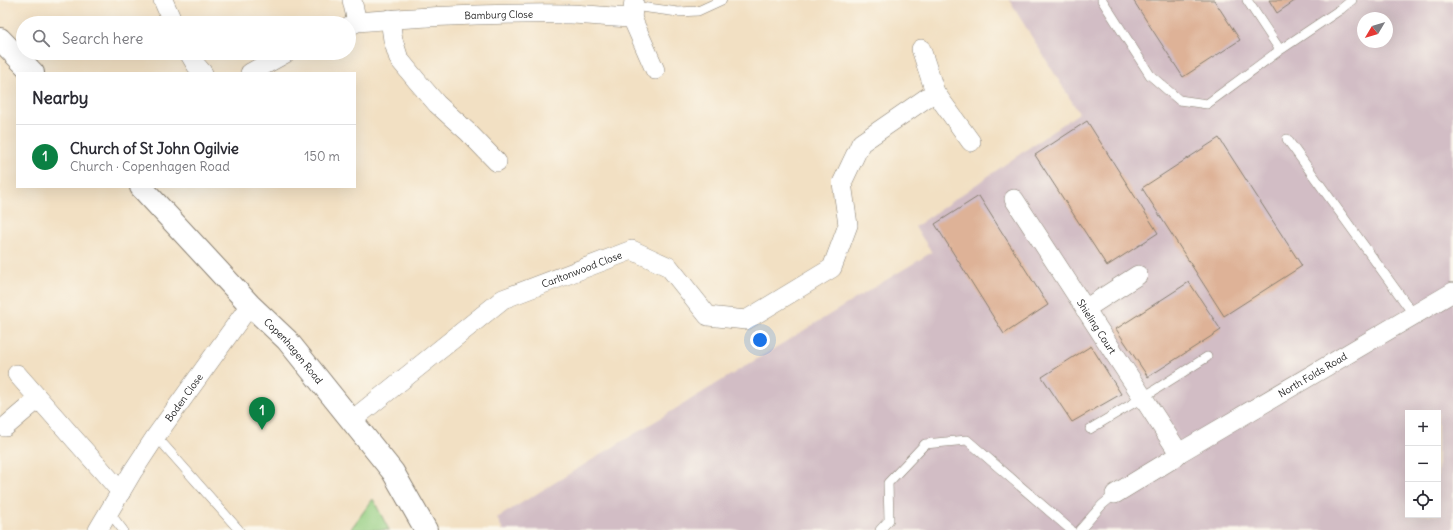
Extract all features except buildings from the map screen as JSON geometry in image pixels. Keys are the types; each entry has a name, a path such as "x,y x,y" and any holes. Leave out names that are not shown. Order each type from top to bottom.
{"street":[{"path":"163,0 170,16"},
{"path":"352,0 353,16"},
{"name":"Bamburg Close","path":"356,24 390,19 492,14 572,7 633,8"},
{"path":"633,8 655,70"},
{"path":"390,19 393,40 399,59 437,104 468,132 497,162"},
{"path":"0,39 16,55"},
{"path":"921,49 935,92 971,142"},
{"path":"20,60 32,72"},
{"path":"193,60 202,72"},
{"path":"252,72 273,60"},
{"name":"Carltonwood Close","path":"352,421 503,299 632,250 669,267 708,316 746,320 832,268 848,225 842,183 861,143 935,92"},
{"name":"Copenhagen Road","path":"142,188 250,305 287,340 393,472 426,530"},
{"name":"Shieling Court","path":"1014,199 1142,398 1176,456"},
{"path":"1085,309 1138,275"},
{"name":"North Folds Road","path":"1115,494 1176,456 1453,292"},
{"name":"Boden Close","path":"98,530 120,492 156,436 250,305"},
{"path":"16,374 120,492"},
{"path":"5,427 38,399"}],"lane":[{"path":"633,8 678,12 698,11 722,0"},
{"path":"1102,0 1150,75 1179,100 1207,104 1280,50 1352,0"},
{"path":"1247,0 1280,50"},
{"path":"1336,0 1341,9"},
{"path":"1287,139 1414,315"},
{"path":"1090,428 1142,398 1207,357"},
{"path":"156,436 239,530"},
{"path":"880,530 889,520 888,483 925,444 966,440 1071,530"},
{"path":"1080,530 1102,505 1115,494"},
{"path":"109,512 123,530"}],"shaded area":[{"path":"1009,0 1453,0 1453,530 503,530 497,518 932,252 915,227 1079,113"}],"green space":[{"path":"373,499 389,530 350,530"}],"place":[{"name":"Church of St John Ogilvie","path":"262,430"}]}
